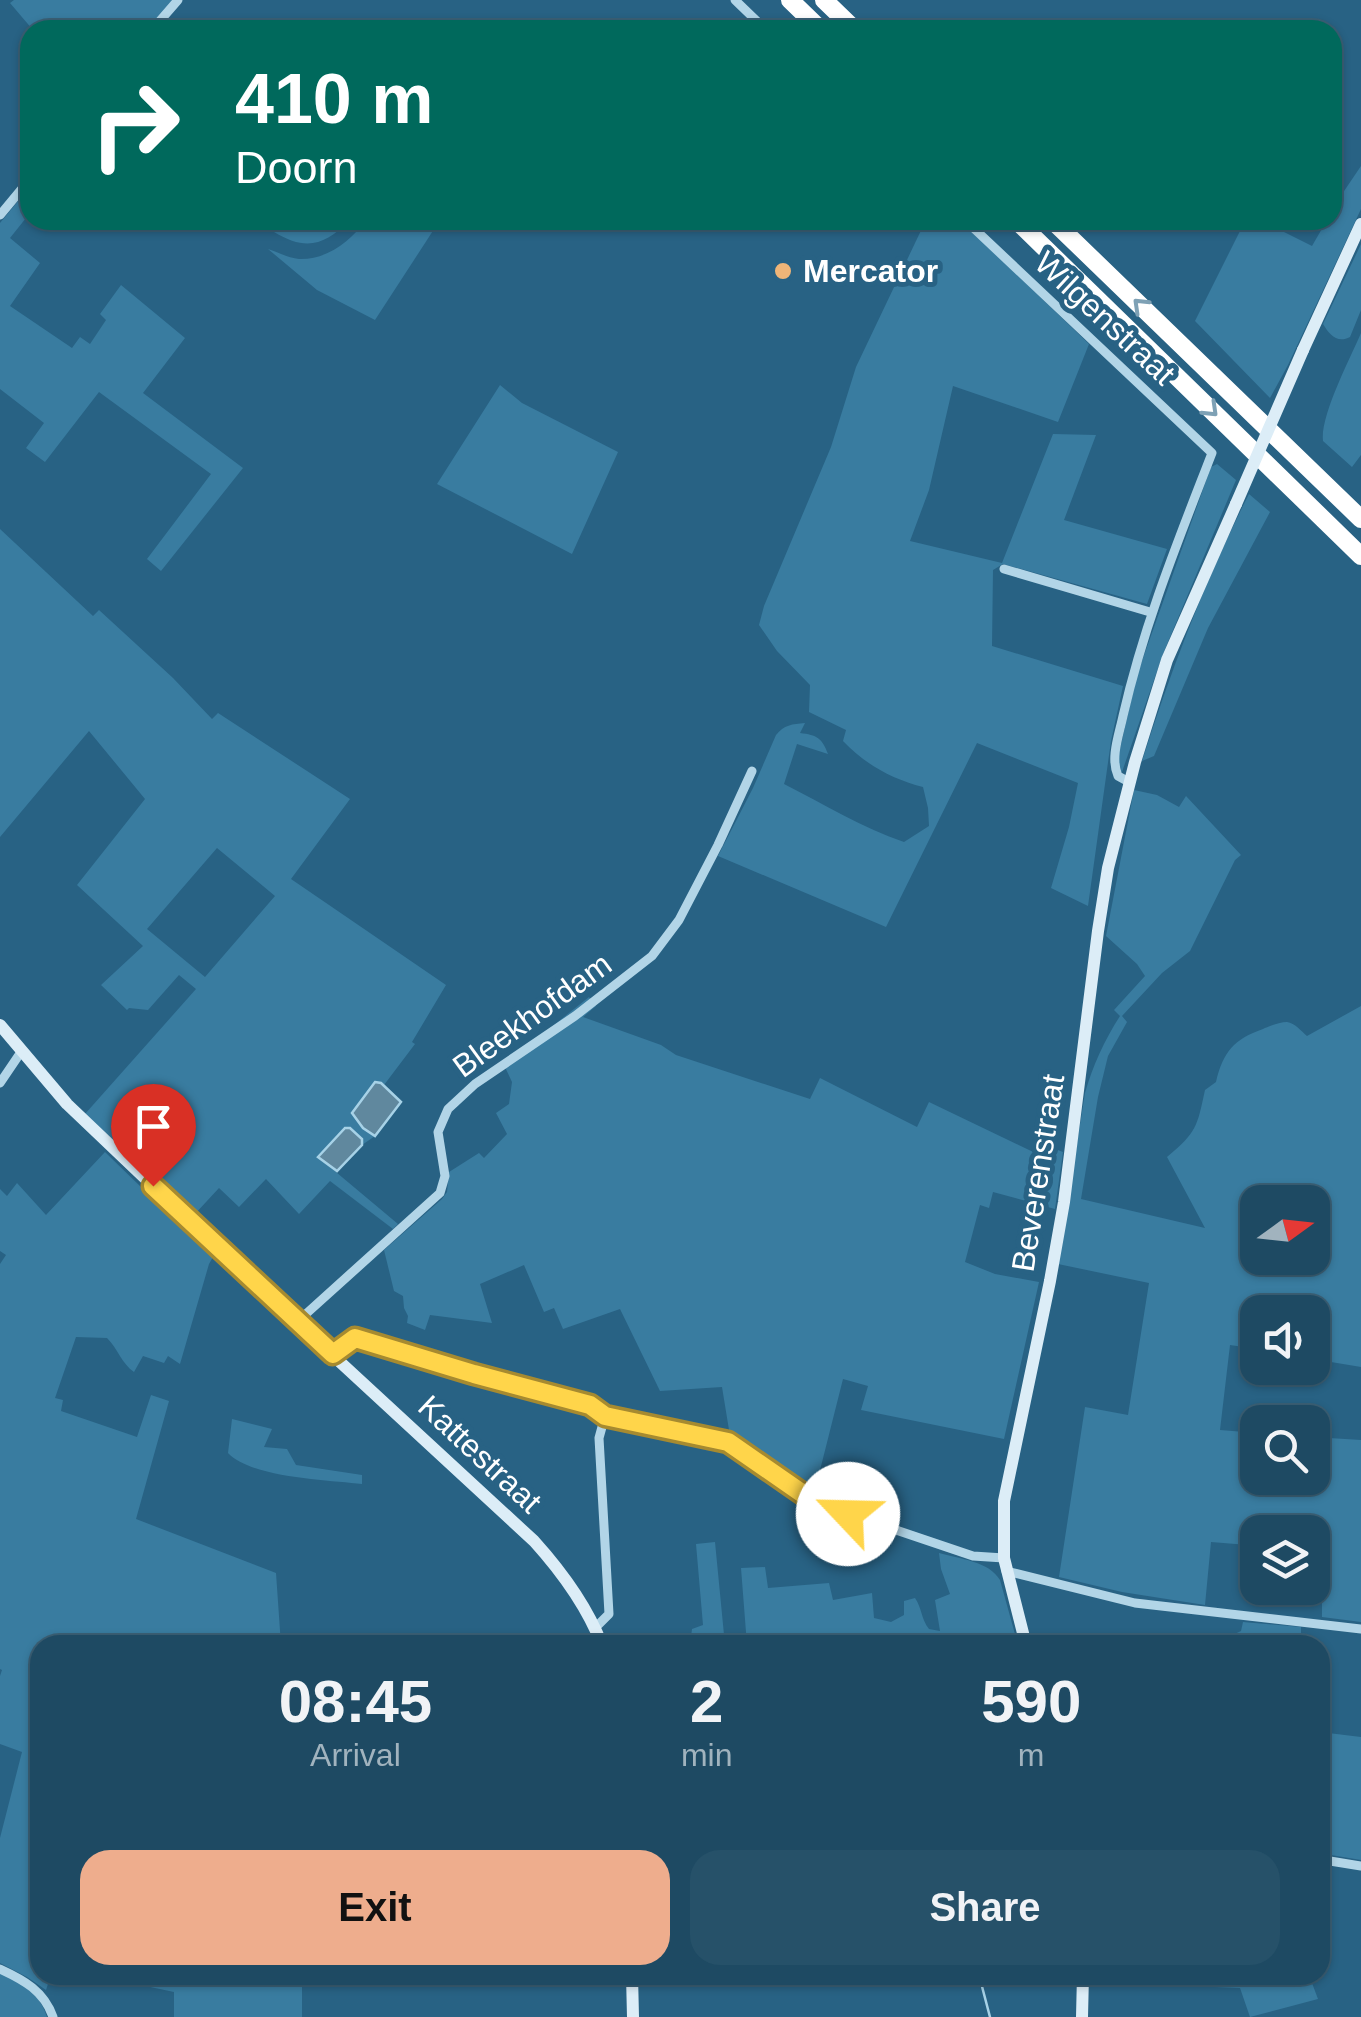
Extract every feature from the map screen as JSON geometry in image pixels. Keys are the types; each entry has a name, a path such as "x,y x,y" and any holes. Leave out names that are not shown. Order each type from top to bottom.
{"highway":[{"path":"790,0 811,20"},
{"path":"824,0 845,20"},
{"path":"1026,230 1361,556"},
{"path":"1062,230 1361,519"}],"street":[{"path":"161,20 178,0"},
{"path":"736,0 756,20"},
{"path":"0,214 20,191"},
{"name":"Beverenstraat","path":"1023,1635 1005,1564 1004,1502 1061,1217 1108,868 1129,782 1167,660 1361,224"},
{"name":"Wilgenstraat","path":"975,230 1212,453"},
{"name":"Beverenstraat","path":"1129,782 1118,776 1114,762 1130,684 1150,612 1212,453"},
{"path":"1004,568 1150,612"},
{"name":"Bleekhofdam","path":"297,1322 440,1193 445,1176 438,1132 448,1109 475,1084 575,1016 652,956 679,920 752,771"},
{"name":"Kattestraat","path":"0,1025 67,1104 534,1542 562,1574 598,1635"},
{"path":"0,1083 21,1052"},
{"path":"333,1354 355,1338 590,1405 605,1416 728,1442 816,1503 973,1556 1135,1602 1361,1628"},
{"path":"595,1628 609,1614 599,1438 605,1416"},
{"path":"1330,1863 1361,1866"},
{"path":"0,1969 30,1984"},
{"path":"31,1985 42,1994 52,2017"},
{"path":"632,1985 633,2017"},
{"path":"1082,2017 1084,1985"}],"shaded area":[{"path":"174,0 156,20 24,20 10,3"},
{"path":"1361,166 1361,209 1270,398 1195,321 1240,230 1280,230 1312,246 1321,230 1342,230 1342,194"},
{"path":"20,201 20,226 10,238 40,263 10,306 72,348 80,337 90,344 106,320 100,314 121,285 185,338 143,393 243,468 161,571 147,559 211,474 99,392 45,462 26,448 44,423 0,389 0,223"},
{"path":"339,230 314,243 296,242 274,232"},
{"path":"357,230 434,230 375,320 317,290 268,249 299,259 309,258 329,253"},
{"path":"921,230 970,230 1089,344 1058,422 953,386 929,490 910,541 1002,563 1053,434 1096,435 1064,520 1167,549 1147,604 1003,564 993,570 992,646 1123,686 1111,741 1088,906 1051,888 1078,783 977,743 886,927 718,856 776,735 796,724 805,723 800,733 818,738 828,754 797,744 784,784 904,842 929,826 923,787 870,764 843,741 846,730 809,712 810,685 777,651 759,625 831,447 856,367"},
{"path":"1361,244 1361,310 1350,337 1337,339 1323,324"},
{"path":"1361,333 1361,455 1352,467 1323,441 1323,430"},
{"path":"500,385 522,403 618,452 572,554 437,484"},
{"path":"1217,464 1236,480 1163,654 1122,772 1118,766 1119,753 1137,675 1211,467"},
{"path":"1249,494 1270,512 1208,628 1154,756 1142,761 1190,626"},
{"path":"0,529 93,616 99,610 212,719 218,713 350,799 291,879 446,985 412,1042 415,1044 384,1085 381,1083 353,1113 363,1128 375,1136 362,1145 362,1139 350,1128 318,1157 398,1224 393,1229 330,1181 299,1214 266,1179 239,1207 219,1188 194,1215 85,1114 196,989 179,975 148,1010 127,1010 101,985 143,946 77,885 145,799 89,731 0,837","holes":["217,848 275,896 205,977 147,929"]},
{"path":"1134,790 1157,795 1179,807 1186,796 1241,855 1190,951 1162,973 1122,1016 1127,1022 1108,1056 1081,1199 1205,1228 1167,1157 1194,1128 1205,1090 1216,1082 1226,1055 1244,1037 1271,1025 1290,1023 1307,1036 1361,1006 1361,1367 1330,1362 1330,1295 1240,1295 1240,1346 1230,1345 1220,1430 1240,1432 1240,1495 1330,1495 1330,1438 1361,1440 1361,1622 1322,1617 1322,1605 1330,1605 1330,1515 1240,1515 1240,1544 1211,1542 1205,1605 1059,1577 1085,1407 1128,1415 1149,1283 1058,1264 1085,1093 1120,1016 1114,1010 1145,976 1106,936"},
{"path":"589,997 596,1006 583,1017 661,1045 676,1055 810,1099 820,1078 917,1127 929,1102 1050,1160 1055,1149 1063,1152 1055,1209 993,1192 989,1208 980,1205 965,1262 995,1274 1039,1282 1004,1439 861,1410 868,1386 843,1379 814,1494 730,1436 722,1387 660,1391 620,1309 563,1329 554,1308 544,1312 524,1265 480,1284 492,1323 430,1315 425,1330 407,1323 403,1296 394,1291 384,1250 442,1199 447,1192 449,1172 479,1153 484,1158 507,1134 496,1113 509,1104 512,1082 505,1067"},
{"path":"375,1082 401,1102 375,1136 352,1113"},
{"path":"345,1128 362,1139 362,1145 337,1171 318,1157"},
{"path":"105,1152 213,1257 180,1364 168,1356 164,1363 143,1356 134,1372 107,1338 76,1337 55,1398 63,1400 61,1411 137,1437 151,1395 169,1401 136,1519 276,1573 280,1635 30,1635 30,1979 0,1963 0,1838 22,1752 0,1744 0,1264 6,1255 0,1251 0,1189 7,1196 17,1183 46,1215"},
{"path":"232,1419 272,1429 264,1447 287,1449 296,1465 362,1475 362,1484 272,1473 239,1461 228,1453"},
{"path":"715,1542 724,1635 691,1635 692,1629 703,1625 696,1544"},
{"path":"939,1553 973,1562 995,1574 1015,1635 746,1635 741,1568 765,1567 768,1588 829,1583 833,1600 872,1593 874,1618 891,1622 904,1615 904,1601 915,1598 929,1629 940,1631 935,1600 950,1594"},
{"path":"1243,1622 1301,1627 1301,1635 1232,1635 1241,1631"},
{"path":"1330,1733 1361,1737 1361,1860 1331,1855"},
{"path":"0,1973 29,1990 40,2001 47,2017 0,2017"},
{"path":"141,1985 302,1985 302,2017 174,2017 174,1992"},
{"path":"1313,1985 1318,1999 1250,2017 1240,1988 1214,1987"}],"waterway":[{"path":"982,1985 990,2017"}],"place":[{"name":"Mercator","path":"783,271"}],"route":[{"path":"153,1186 333,1354 355,1338 590,1405 605,1416 728,1442 816,1503 848,1514"}]}
